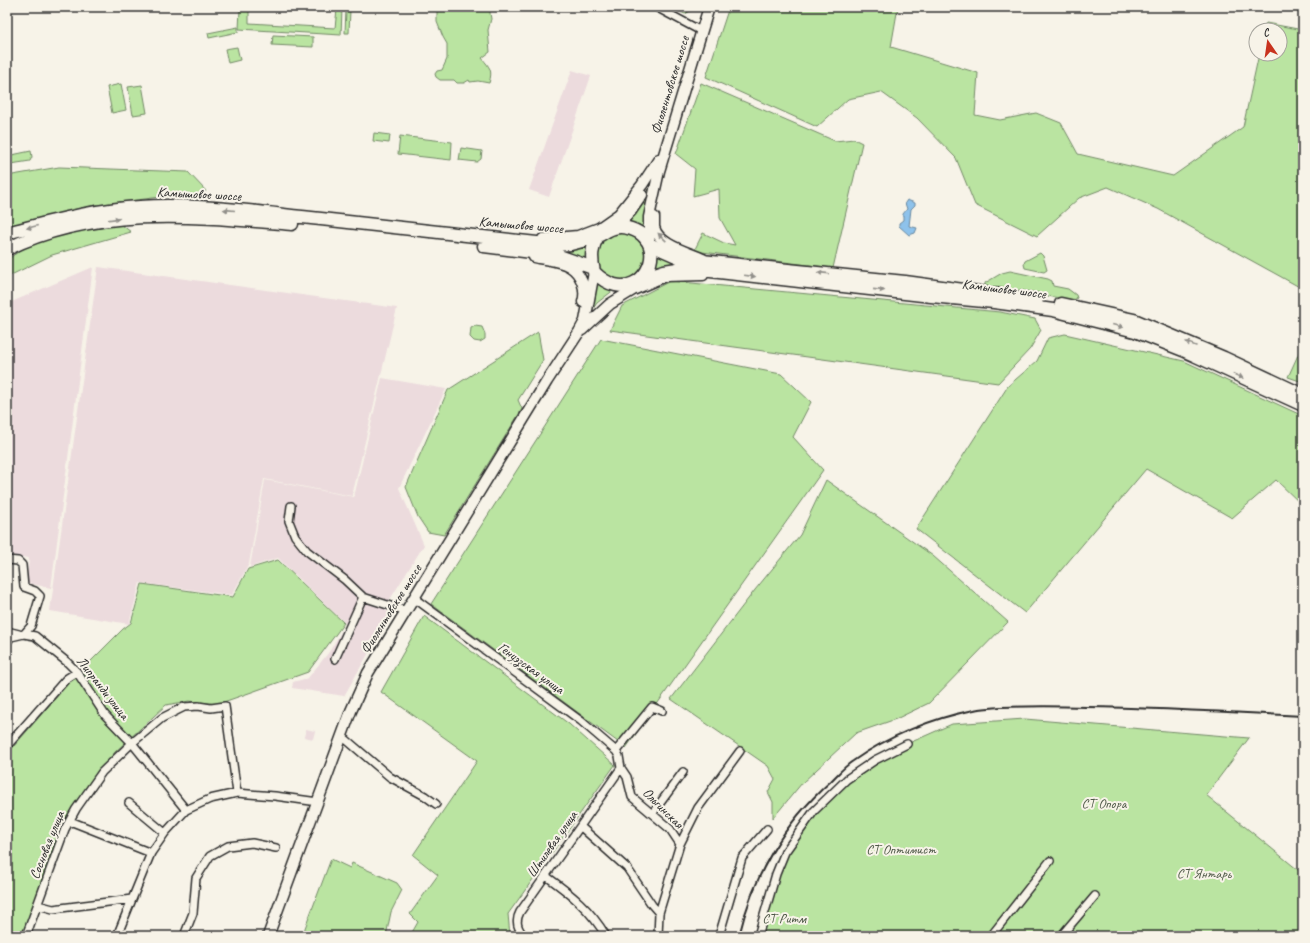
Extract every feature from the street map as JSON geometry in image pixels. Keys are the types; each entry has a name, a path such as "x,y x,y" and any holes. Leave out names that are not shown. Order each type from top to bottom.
{"main road":[{"name":"Фиолентовское шоссе","path":"649,243 649,216 656,182 671,128 677,114 709,7"},
{"path":"510,240 520,237 549,239 578,236 599,228 619,214 642,185 665,149"},
{"name":"Фиолентовское шоссе","path":"616,227 631,211 659,171"},
{"path":"656,182 657,198 654,215 654,227 658,234 663,240 681,251 708,261"},
{"name":"Камышовое шоссе","path":"7,233 99,212 140,207 168,206 202,207 268,213 546,244 569,244 598,236"},
{"name":"Камышовое шоссе","path":"7,249 28,239 75,225 140,216 200,217 292,224 556,254 594,270 607,283 628,286"},
{"path":"594,270 592,251 598,236 616,227 624,227 636,231 643,235 649,243 651,259 649,267 643,278 635,284 628,286"},
{"name":"Камышовое шоссе","path":"649,243 683,259 959,288 1058,303 1122,317 1134,320 1196,345 1303,395"},
{"path":"497,248 518,254 559,262 569,266 576,272 583,282 584,298 580,314 564,355"},
{"name":"Камышовое шоссе","path":"643,278 664,271 684,268 1054,310 1135,331 1170,345 1303,405"},
{"name":"Фиолентовское шоссе","path":"268,936 342,736 368,673 547,381 579,332 585,321 594,270"},
{"path":"579,332 610,304 633,290 665,276 695,274 722,276 733,274"},
{"name":"Фиолентовское шоссе","path":"585,321 609,299 628,286"}],"street":[{"path":"656,7 701,30"},
{"path":"291,506 289,521 295,536 307,551 345,580 363,597 406,612"},
{"path":"7,560 18,561 22,565 24,586 35,591 40,596 31,626 24,634 11,637 7,642"},
{"path":"335,659 363,597"},
{"name":"Генуэзская улица","path":"414,598 581,721 616,751"},
{"name":"Липранди улица","path":"7,632 34,636 67,662 76,672 105,715 132,743 186,810"},
{"path":"7,746 66,679 76,672"},
{"name":"Сосновая улица","path":"26,936 63,835 76,809 102,772 132,743 162,718 184,707 198,706 211,708 225,706 237,793"},
{"path":"621,768 619,756 616,751 652,707 662,711"},
{"path":"342,736 390,777 425,796 436,804"},
{"path":"758,936 776,874 786,852 814,811 847,779 875,760 907,744"},
{"path":"658,936 659,913 680,844 698,808 740,751"},
{"name":"Ольгинская","path":"621,768 627,777 632,796 670,829 680,844"},
{"name":"Штилевая улица","path":"523,936 517,925 517,918 621,768"},
{"path":"652,814 683,772"},
{"path":"117,936 150,853 164,833 186,810 210,799 237,793 275,796 318,802"},
{"path":"129,804 164,833"},
{"path":"70,821 150,853"},
{"path":"580,827 627,868 659,913"},
{"path":"719,936 742,858 767,829"},
{"path":"184,936 193,913 196,878 210,856 228,846 252,843 276,848"},
{"path":"991,936 1050,861"},
{"path":"546,876 583,904 606,936"},
{"path":"1061,936 1095,896"},
{"path":"38,905 53,909 132,899"}],"shaded area":[{"path":"572,70 591,76 549,197 529,190"},
{"path":"93,267 51,588 27,583 29,558 7,555 7,304"},
{"path":"98,267 397,308 352,496 264,479 249,564 232,595 140,583 129,624 50,611"},
{"path":"382,378 446,389 399,488 424,545 384,609 391,614 344,696 292,688 293,682 308,678 329,652 346,624 278,558 250,567 265,480 354,497"},
{"path":"306,729 315,731 313,739 304,737"}],"green space":[{"path":"437,7 489,7 491,19 488,30 490,52 482,58 491,72 489,83 478,81 470,82 469,80 464,83 457,83 454,80 440,80 436,77 435,74 437,71 442,70 447,59 447,44 437,22"},
{"path":"671,7 697,7 685,14"},
{"path":"729,7 898,7 891,47 978,73 975,115 1000,120 1036,113 1061,123 1078,154 1173,176 1243,127 1257,62 1288,62 1288,27 1303,30 1303,289 1158,209 1108,187 1079,198 1037,236 975,205 956,158 917,118 881,92 848,99 817,127 706,77"},
{"path":"240,9 249,9 249,23 335,28 337,9 342,9 341,35 239,29"},
{"path":"346,10 350,10 349,33 345,33"},
{"path":"238,27 238,32 209,38 208,33"},
{"path":"273,35 313,37 313,47 272,45"},
{"path":"237,47 240,60 228,63 225,49"},
{"path":"701,83 835,141 854,139 862,143 833,268 694,251 703,233 724,243 735,245 720,218 719,189 693,196 695,169 676,154"},
{"path":"121,84 126,110 112,113 107,87"},
{"path":"142,85 147,113 133,115 128,87"},
{"path":"374,133 390,135 389,143 373,141"},
{"path":"400,136 452,142 451,160 398,154"},
{"path":"461,148 482,151 481,159 477,162 459,160"},
{"path":"31,151 32,157 30,161 11,164 9,162 7,156"},
{"path":"59,167 188,172 206,191 201,195 167,196 85,207 7,229 7,176"},
{"path":"652,185 647,235 623,223 632,214"},
{"path":"118,222 131,232 52,255 7,277 7,260 29,244 44,237"},
{"path":"621,233 630,235 638,240 643,248 645,257 643,266 638,274 630,279 621,281 612,279 604,274 599,266 597,257 599,248 604,240 612,235"},
{"path":"591,242 588,264 556,249"},
{"path":"653,250 691,264 651,271"},
{"path":"1040,253 1043,256 1047,270 1044,272 1025,268 1025,261"},
{"path":"1010,271 1048,279 1052,281 1053,286 1068,289 1076,295 1077,298 1074,300 985,287 985,283 1002,273"},
{"path":"595,279 615,289 597,303 592,310"},
{"path":"670,281 1000,312 1035,319 1041,330 1030,349 998,383 610,330 622,306"},
{"path":"475,326 482,327 485,334 485,339 480,342 474,341 470,337 471,328"},
{"path":"538,332 543,360 518,400 522,409 444,535 428,532 418,517 406,487 448,390"},
{"path":"1065,334 1184,361 1303,416 1303,506 1276,480 1232,518 1146,469 1025,613 916,529 1008,386 1037,361 1048,338"},
{"path":"601,339 781,374 811,402 793,437 823,470 626,748 431,604"},
{"path":"1303,344 1303,382 1288,377"},
{"path":"826,480 933,556 1008,622 929,703 896,719 856,733 802,783 773,818 773,802 768,792 775,779 768,766 671,699 755,590 800,535"},
{"path":"278,560 344,623 308,672 218,704 189,701 166,705 115,752 88,785 62,825 48,861 23,936 7,936 7,754 67,685 123,629 131,623 142,584 233,597 248,569"},
{"path":"424,616 569,724 615,765 508,914 510,936 410,936 418,922 410,914 438,875 413,855 477,761 381,692"},
{"path":"1025,719 1249,738 1206,795 1303,874 1303,936 761,936 785,852 814,811 847,779 907,744 952,724"},
{"path":"331,859 350,868 352,863 397,883 402,890 391,912 386,936 302,936"}],"water":[{"path":"907,200 915,203 911,209 909,226 917,228 915,233 909,235 899,226 899,223 903,220 903,214 907,209 905,203"}],"railway":[{"path":"739,936 745,913 762,871 773,851 798,815 814,797 850,763 881,744 911,729 958,713 977,709 1001,707 1054,706 1140,708 1303,716"}],"park label":[{"name":"СТ Опора","path":"1104,803"},
{"name":"СТ Оптимист","path":"901,849"},
{"name":"СТ Янтарь","path":"1204,873"},
{"name":"СТ Ритм","path":"784,918"}]}
